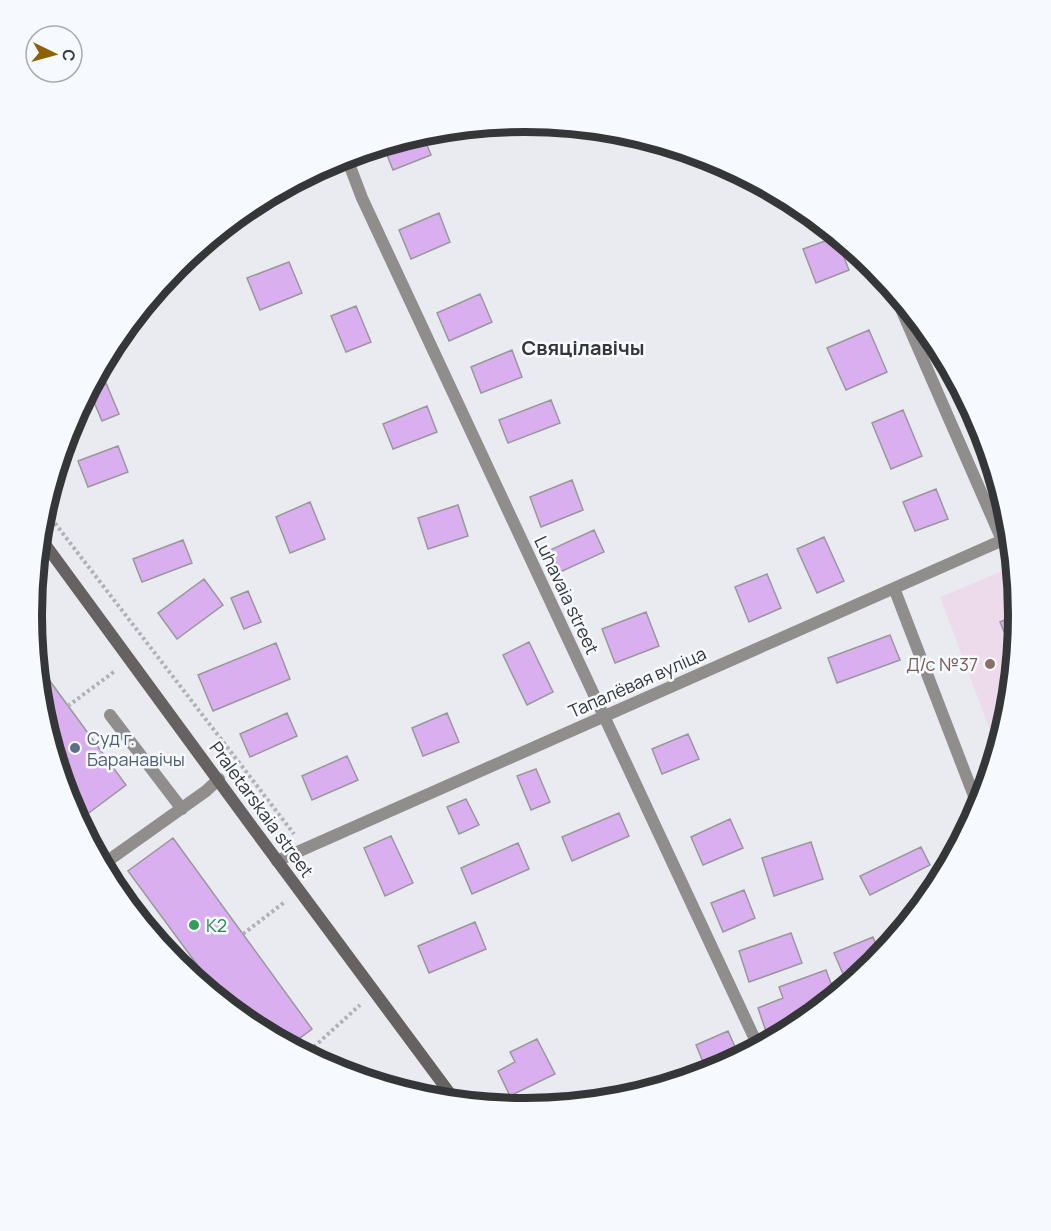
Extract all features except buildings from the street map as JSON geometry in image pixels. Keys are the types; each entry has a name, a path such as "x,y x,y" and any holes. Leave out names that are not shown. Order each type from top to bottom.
{"main road":[{"name":"Praletarskaia street","path":"47,547 451,1093"}],"street":[{"name":"Luhavaia street","path":"350,165 362,198 755,1040"},
{"path":"920,337 1000,522"},
{"name":"Тапалёвая вуліца","path":"277,861 1003,540"},
{"path":"894,588 974,796"},
{"path":"110,715 182,808"},
{"path":"109,860 206,792 219,779"}],"path":[{"path":"52,519 305,849"},
{"path":"68,706 115,671"},
{"path":"243,934 287,901"},
{"path":"312,1049 360,1005"}],"shaded area":[{"name":"Д/с №37","path":"1007,569 1008,647 1005,679 993,740 940,597"}],"place":[{"name":"Д/с №37","path":"990,664"},
{"name":"Суд г. Баранавічы","path":"75,748"},
{"name":"К2","path":"194,925"}],"district":[{"name":"Свяцілавічы","path":"583,347"}]}
